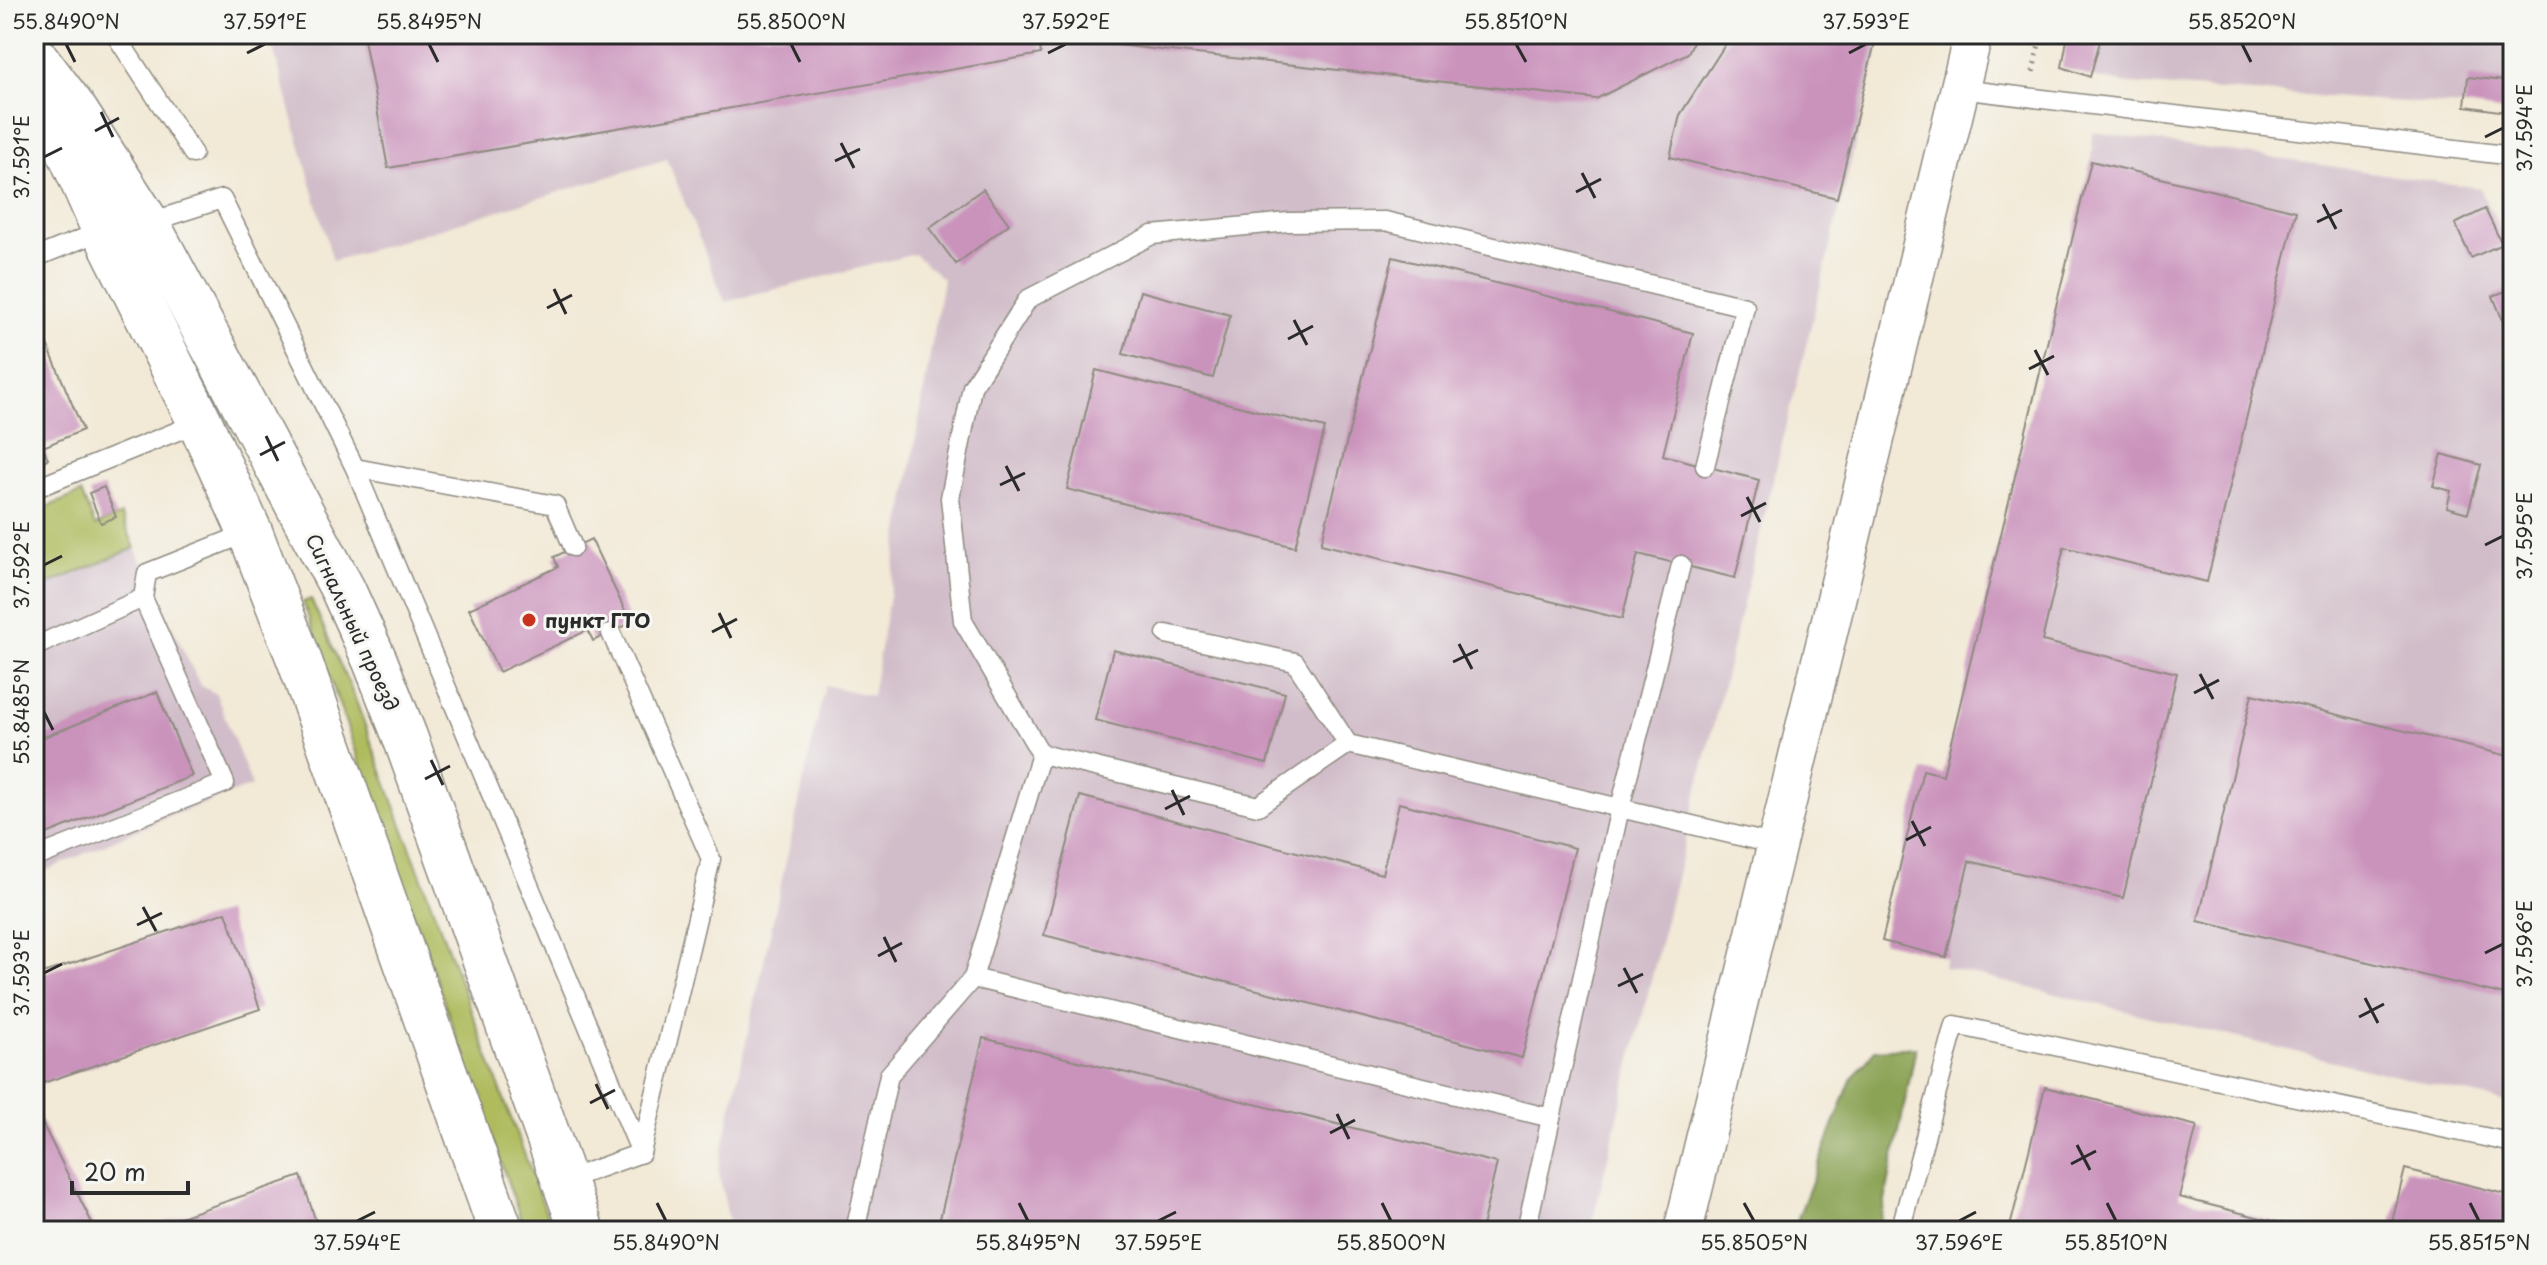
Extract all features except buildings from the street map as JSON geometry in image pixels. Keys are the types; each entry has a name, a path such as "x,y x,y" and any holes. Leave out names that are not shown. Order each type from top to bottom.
{"main road":[{"name":"Сигнальный проезд","path":"34,56 74,109 147,223 343,590 405,737 582,1231"},
{"path":"34,75 104,230 200,422 250,532 304,674 501,1231"}],"street":[{"path":"1683,1231 1973,34"}],"lane":[{"path":"115,34 193,154"},
{"path":"1960,89 2513,156"},
{"path":"147,223 222,199 355,468 641,1153"},
{"path":"1348,744 1258,806 1041,754 963,621 950,498 972,387 1028,299 1152,235 1289,222 1385,221 1745,307 1705,466"},
{"path":"34,258 104,230"},
{"path":"34,489 200,422"},
{"path":"355,468 555,505 573,547"},
{"path":"34,858 225,783 143,598 147,573 250,532"},
{"path":"1526,1231 1620,808 1681,565"},
{"path":"34,647 143,598"},
{"path":"611,633 711,859 641,1153"},
{"path":"1166,634 1295,662 1348,744 1777,845"},
{"path":"855,1231 889,1075 973,978 1041,754"},
{"path":"973,978 1551,1118"},
{"path":"1900,1231 1955,1025 2513,1143"},
{"path":"563,1181 641,1153"}],"path":[{"path":"2027,96 2041,34"}],"shaded area":[{"path":"269,34 1882,34 1590,1231 731,1231 718,1169 825,685 872,696 943,279 914,254 725,302 667,159 333,261"},
{"path":"2068,34 2513,34 2513,113 2465,106 2129,84 2090,77 2062,67"},
{"path":"2093,132 2480,188 2507,243 2513,242 2513,1104 1943,967 1946,957 1882,941 1923,770 1943,774 2091,161"},
{"path":"135,548 200,685 216,694 252,786 164,818 34,876 34,590"}],"green space":[{"path":"81,493 95,526 121,515 135,548 34,590 34,512"},
{"path":"311,599 354,696 553,1231 525,1231 303,602"},
{"path":"1916,1047 1879,1231 1793,1231 1851,1080 1875,1050"}],"place":[{"name":"пункт ГТО","path":"529,620"}]}
